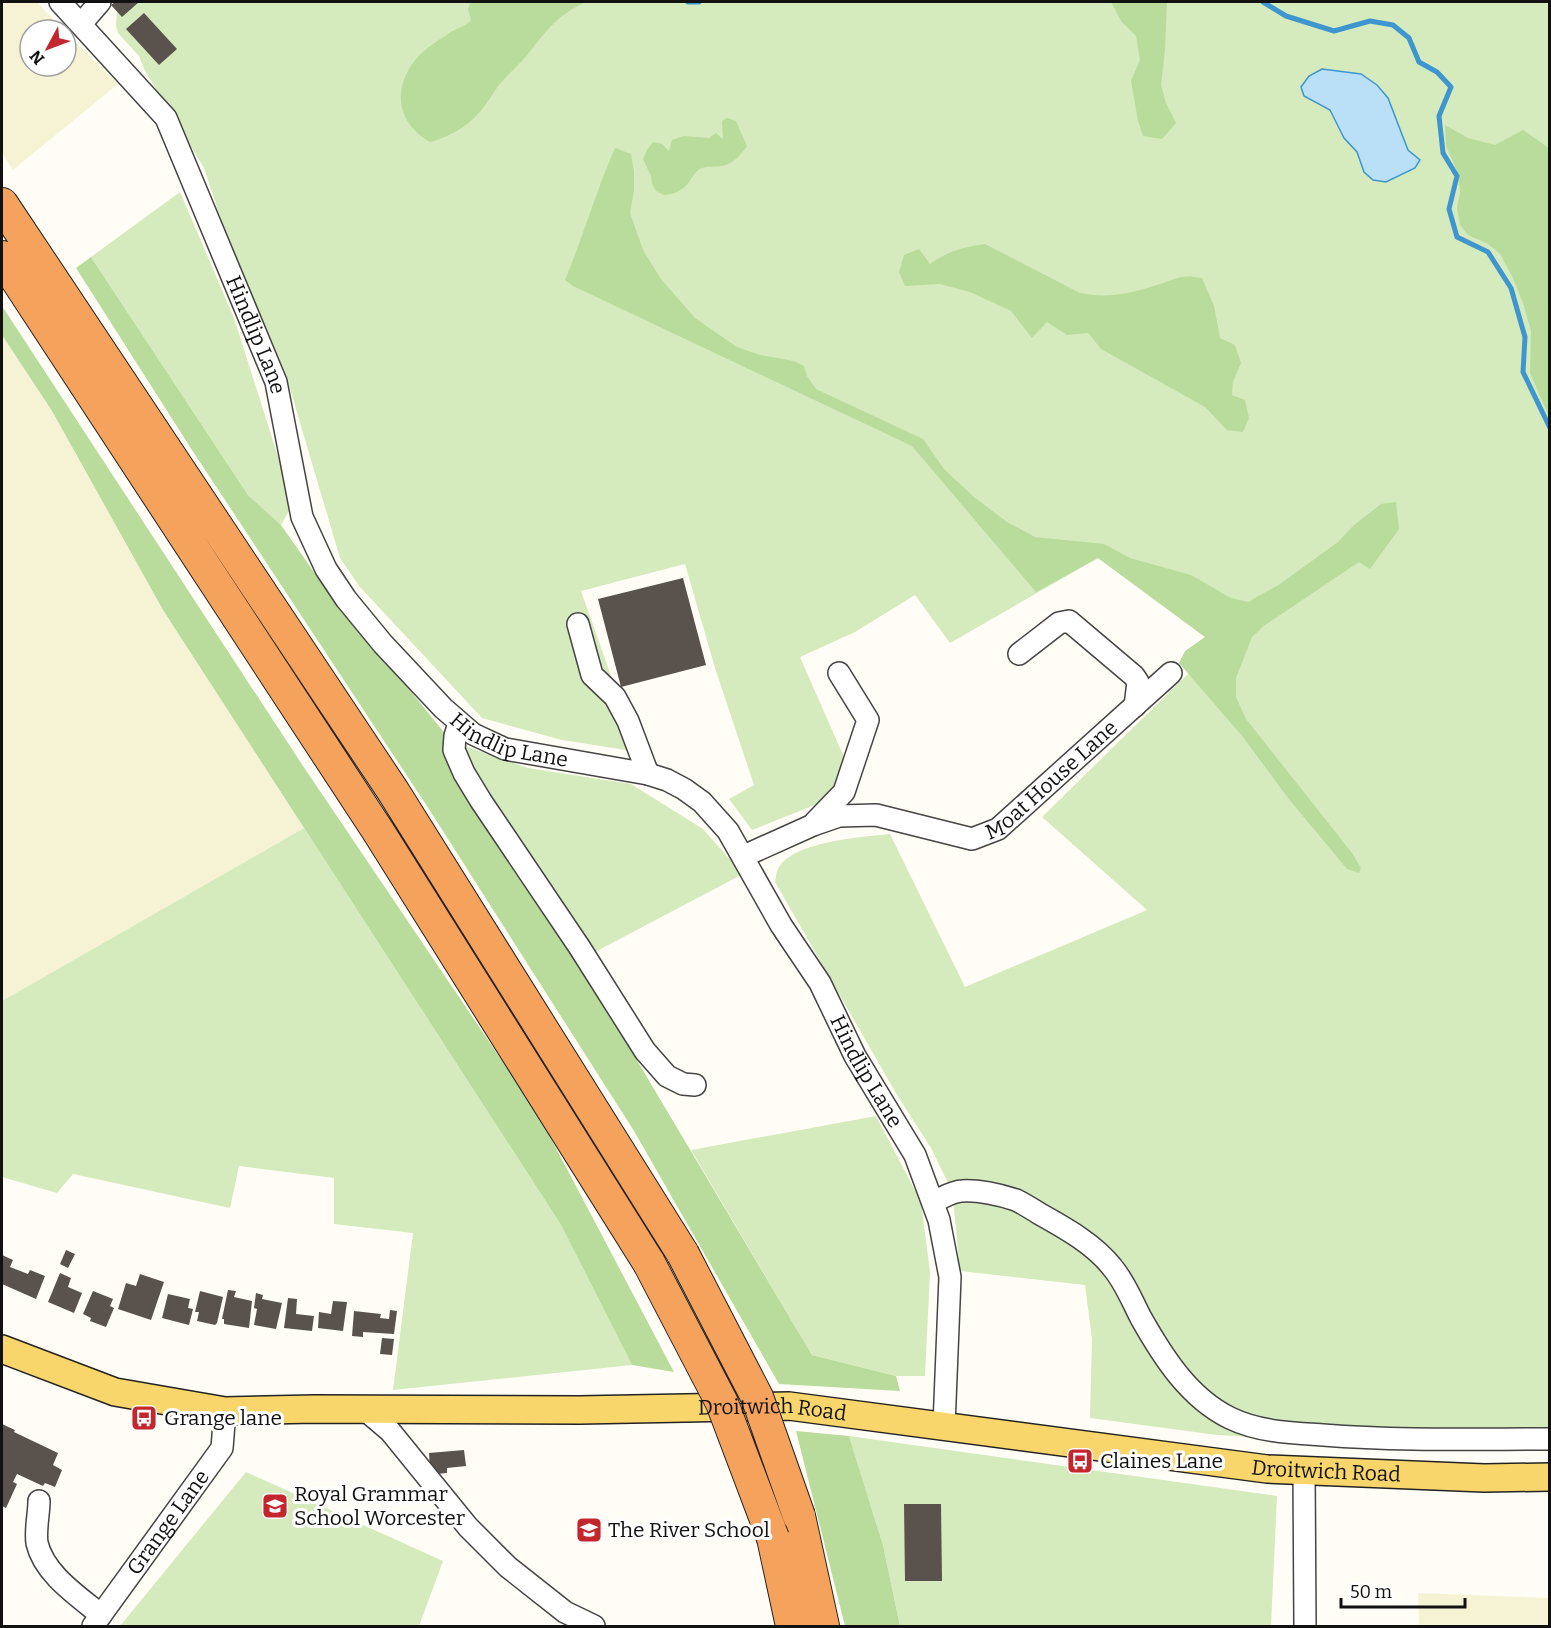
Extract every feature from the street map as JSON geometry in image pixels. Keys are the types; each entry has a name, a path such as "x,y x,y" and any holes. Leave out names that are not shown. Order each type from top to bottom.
{"highway":[{"path":"2,204 393,791 683,1254 757,1397 799,1516 823,1626"},
{"path":"2,257 378,831 649,1263 722,1403 773,1538 792,1626"}],"main road":[{"name":"Droitwich Road","path":"2,1349 115,1392 225,1411 580,1410 789,1406 1267,1469 1484,1478 1550,1477"}],"street":[{"name":"Hindlip Lane","path":"60,2 166,118 276,382 302,517 326,569 346,599 383,644 459,723 473,734 505,749 648,774 667,780 702,802 728,831 744,856 781,925 820,982 855,1056 915,1155 933,1202 939,1220 950,1277 944,1426"},
{"path":"81,24 100,2"},
{"path":"1019,654 1059,623 1069,621 1134,676 1138,682 1135,706"},
{"path":"578,624 592,675 615,697 628,722 648,774"},
{"path":"813,825 844,792 868,720 839,673"},
{"name":"Moat House Lane","path":"744,856 839,816 876,815 972,839 998,830 1171,673"},
{"path":"459,723 454,750 464,773 481,801 580,948 645,1051 668,1076 683,1084 695,1086"},
{"path":"933,1202 961,1191 992,1194 1017,1201 1069,1231 1096,1250 1124,1283 1142,1319 1169,1363 1188,1387 1211,1408 1248,1425 1278,1432 1354,1438 1550,1439"},
{"path":"364,1409 390,1431 468,1527 508,1567 565,1612 594,1626"},
{"name":"Grange Lane","path":"97,1621 222,1448 225,1411"},
{"path":"1304,1470 1305,1626"},
{"path":"39,1501 37,1542 47,1566 78,1596 97,1621"}],"shaded area":[{"path":"2,2 37,2 52,18 18,18 18,78 78,78 78,45 118,84 13,170 2,153"},
{"path":"2,335 52,411 163,610 304,828 2,1001"},
{"path":"1418,1593 1549,1598 1549,1626 1419,1626"}],"green space":[{"path":"115,2 1549,2 1549,1448 1435,1448 1217,1435 1090,1418 1092,1339 1085,1285 960,1271 953,1199 948,1183 931,1148 897,1095 775,882 778,869 786,860 812,846 890,834 965,987 1147,910 1042,817 1195,667 1205,637 1098,558 950,643 915,595 855,632 800,657 847,764 827,800 752,830 729,799 754,785 715,668 685,564 581,591 638,752 562,740 482,718 359,586 340,558 288,382 259,328 246,296 204,168 145,71 139,56 118,33 117,11 111,5"},
{"path":"471,2 586,2 553,24 499,85 475,118 454,133 430,142 410,125 405,116 401,94 403,83 408,71 422,53 471,20 468,9"},
{"path":"1111,2 1167,2 1161,85 1166,103 1176,123 1162,139 1143,136 1131,81 1140,60 1136,36 1121,21"},
{"path":"727,118 736,121 747,146 739,156 725,165 704,167 685,187 678,191 664,195 656,191 643,159 653,142 662,144 669,151 672,140 684,136 709,138 716,133 723,139 722,121"},
{"path":"1445,125 1468,138 1495,145 1523,130 1549,148 1549,417 1530,373 1531,331 1512,276 1500,254 1488,244 1468,235 1460,225 1457,208 1460,192 1458,173 1446,146"},
{"path":"615,148 631,154 634,191 630,213 643,250 661,279 695,318 737,347 760,355 794,361 804,366 807,376 816,389 923,439 944,469 974,497 1007,522 1035,537 1104,544 1130,558 1191,575 1231,598 1248,602 1280,584 1338,542 1353,526 1381,504 1396,502 1399,529 1370,569 1359,562 1265,625 1252,637 1236,678 1236,697 1246,719 1352,853 1361,868 1359,873 1347,869 1288,798 1243,737 1179,663 1185,651 1205,637 1098,558 1036,592 912,446 573,286 565,280"},
{"path":"180,192 234,318 293,504 281,525 248,495 91,257"},
{"path":"985,244 1080,293 1090,295 1130,292 1176,278 1202,278 1214,306 1220,338 1235,345 1241,363 1233,382 1232,395 1245,400 1249,418 1243,432 1227,430 1205,407 1101,349 1088,333 1067,335 1047,322 1032,338 1011,311 970,292 940,284 905,286 899,272 904,255 919,249 930,264 956,250"},
{"path":"91,257 248,495 281,525 314,572 451,741 578,961 812,1355 896,1376 900,1391 779,1384 634,1131 427,806 192,450 76,268"},
{"path":"2,306 303,766 538,1114 674,1372 632,1365 561,1225 163,610 52,411 2,335"},
{"path":"451,741 528,768 631,784 703,829 743,874 578,961"},
{"path":"304,828 561,1225 632,1365 393,1390 413,1233 334,1224 334,1178 239,1166 230,1208 73,1174 57,1193 2,1177 2,1001"},
{"path":"876,1116 921,1202 930,1272 925,1376 896,1376 812,1355 691,1150"},
{"path":"796,1431 849,1436 883,1545 900,1626 845,1626"},
{"path":"849,1436 1277,1496 1271,1626 900,1626 883,1545"},
{"name":"Royal Grammar School Worcester","path":"246,1472 443,1561 419,1626 120,1626"}],"water":[{"path":"1322,69 1361,74 1377,85 1388,98 1408,150 1420,160 1415,168 1386,182 1373,180 1364,172 1357,152 1344,138 1330,110 1304,96 1301,87 1309,76"}],"building":[{"path":"115,2 139,2 122,17 111,5"},
{"path":"144,13 177,49 159,65 126,29"},
{"path":"683,578 706,665 621,687 598,599"},
{"path":"66,1250 75,1254 68,1268 60,1264"},
{"path":"2,1255 13,1260 10,1267 28,1274 30,1270 45,1276 36,1299 2,1284"},
{"path":"60,1273 71,1278 68,1287 82,1293 74,1313 48,1302"},
{"path":"140,1274 164,1282 151,1320 118,1309 126,1283 136,1286"},
{"path":"228,1290 236,1291 234,1297 252,1301 249,1328 224,1324 224,1319 222,1319"},
{"path":"93,1291 113,1299 110,1306 114,1308 106,1327 90,1321 91,1318 83,1314"},
{"path":"200,1291 223,1297 215,1325 197,1321 199,1312 195,1312"},
{"path":"256,1293 263,1295 262,1299 282,1303 276,1329 254,1325 257,1309 254,1308"},
{"path":"168,1294 190,1299 188,1308 193,1309 189,1325 162,1318"},
{"path":"288,1298 297,1299 296,1314 314,1316 312,1331 284,1328"},
{"path":"333,1301 347,1302 343,1331 318,1328 319,1312 331,1314"},
{"path":"390,1310 397,1311 394,1334 363,1332 363,1337 352,1336 354,1311 381,1314 380,1318 389,1319"},
{"path":"382,1338 394,1339 392,1355 380,1354"},
{"path":"2,1424 58,1453 53,1465 62,1470 55,1487 45,1483 43,1486 17,1474 13,1482 17,1484 6,1508 2,1506"},
{"path":"464,1450 466,1466 447,1468 447,1473 436,1474 436,1469 430,1469 429,1453"},
{"path":"904,1504 941,1504 942,1581 905,1581"}],"waterway":[{"path":"688,2 699,2"},
{"path":"1263,2 1286,16 1334,31 1370,21 1393,25 1409,38 1419,62 1437,72 1451,87 1439,116 1443,153 1457,176 1449,209 1457,237 1488,252 1511,288 1525,337 1523,372 1550,428"}],"place":[{"name":"Grange lane","path":"144,1418"},
{"name":"Claines Lane","path":"1080,1461"},
{"name":"Royal Grammar School Worcester","path":"275,1506"},
{"name":"The River School","path":"589,1530"}]}
